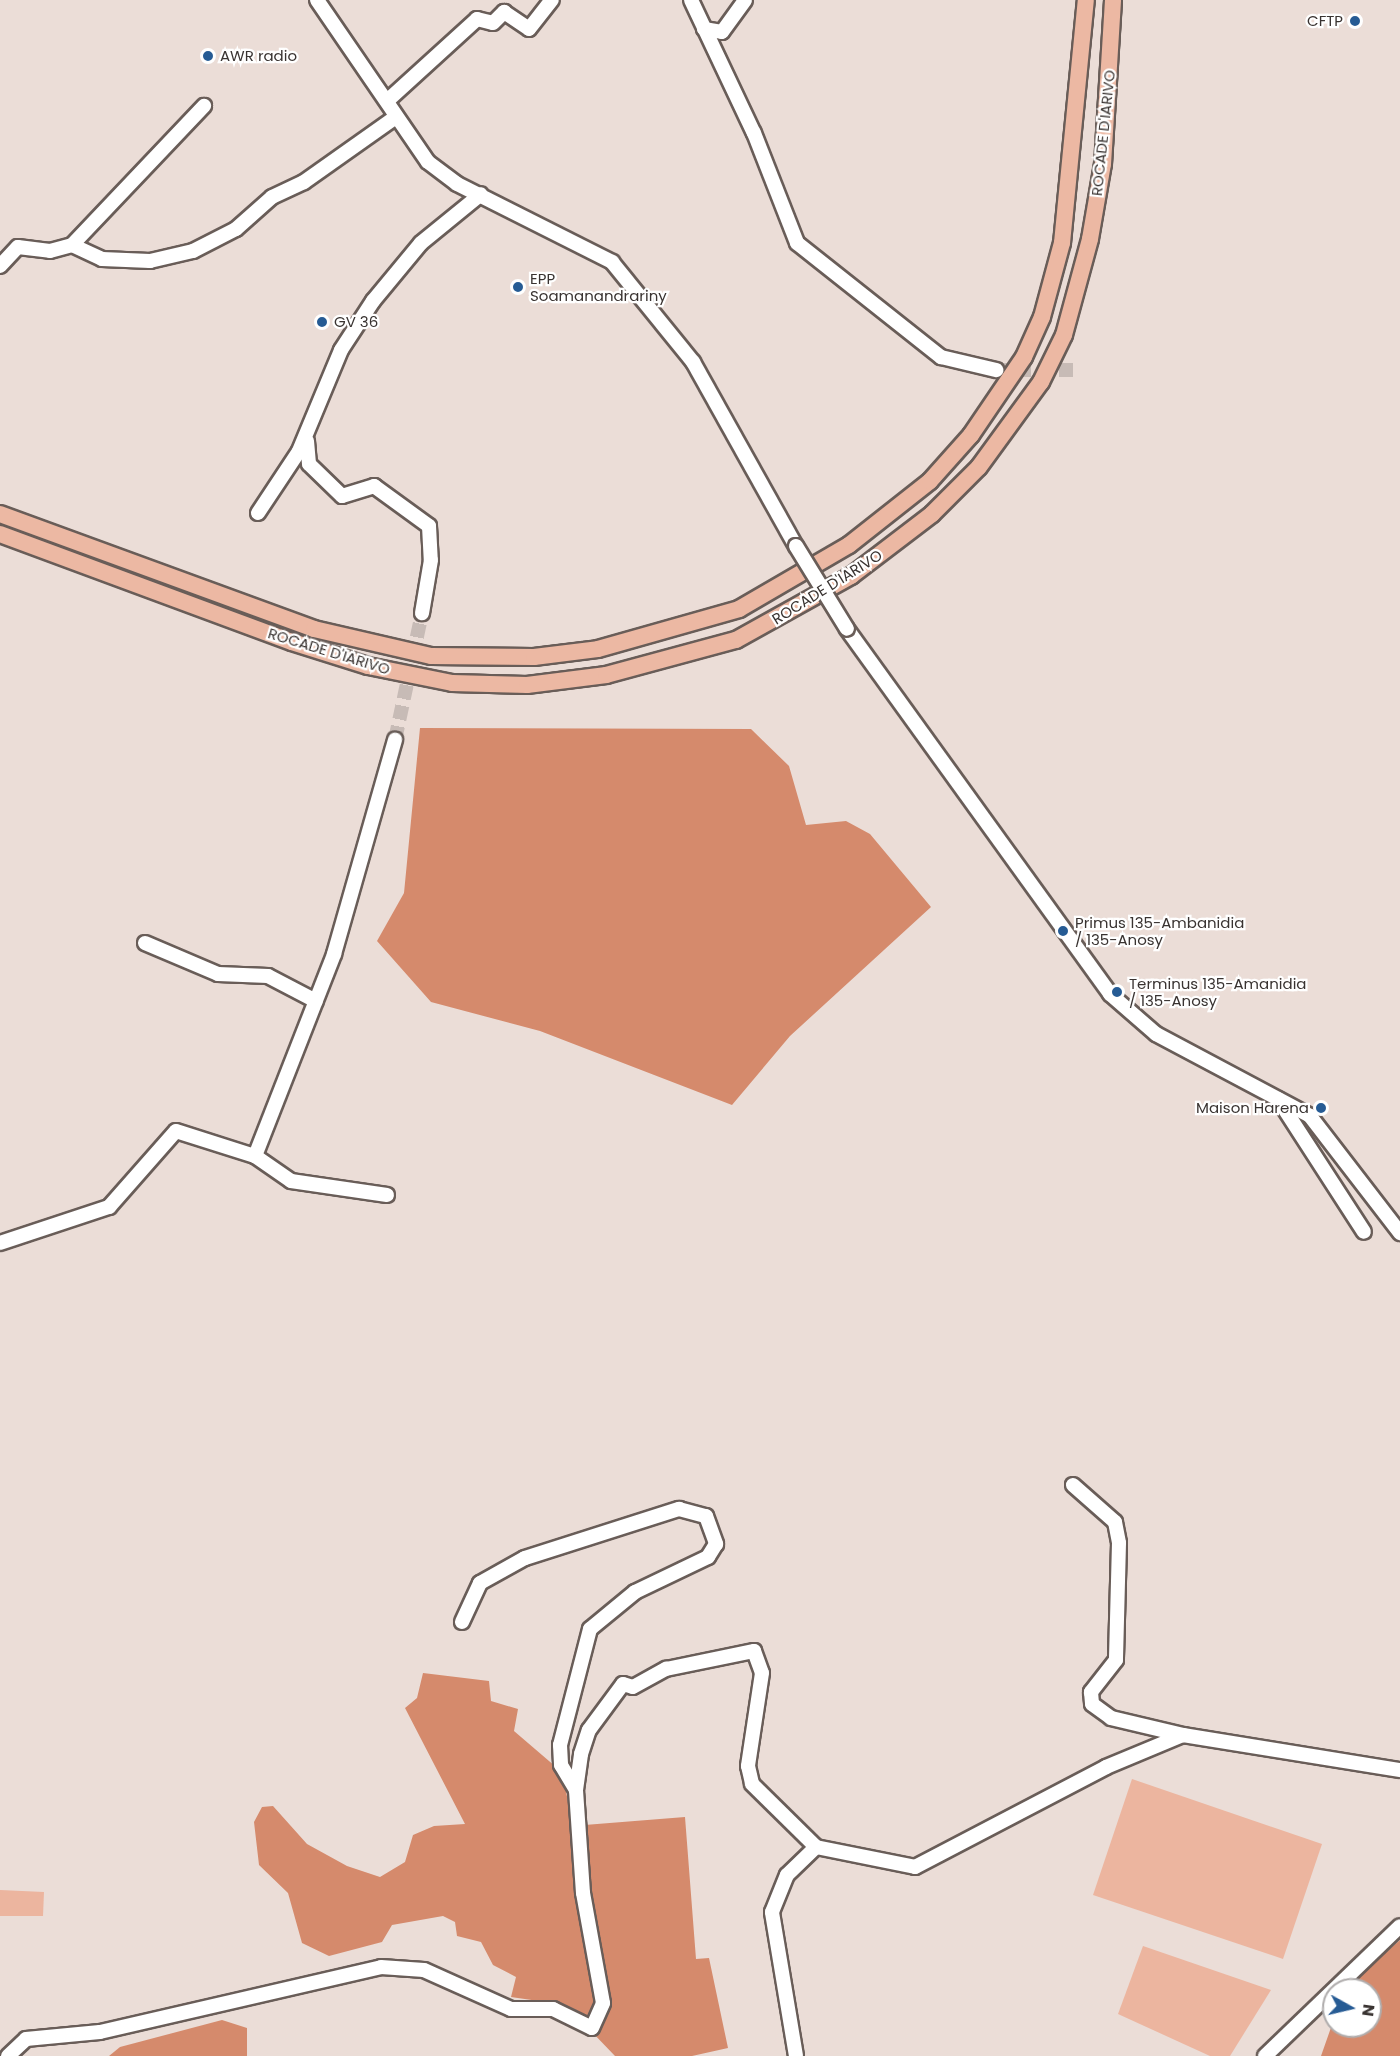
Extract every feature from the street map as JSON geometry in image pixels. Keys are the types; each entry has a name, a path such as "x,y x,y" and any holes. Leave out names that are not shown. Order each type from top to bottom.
{"main road":[{"name":"ROCADE D'IARIVO","path":"0,514 314,629 431,656 534,657 598,649 739,609 849,545 930,481 971,435 1024,357 1042,317 1062,243 1086,0"},
{"name":"ROCADE D'IARIVO","path":"0,534 303,645 368,666 452,683 526,685 606,675 736,640 850,576 932,514 978,467 1041,382 1064,335 1090,239 1103,164 1113,0"}],"street":[{"path":"317,0 387,101 393,118 414,137 428,162 481,195 612,262 693,362 796,546 847,629 1110,994 1156,1034 1276,1094 1310,1116 1400,1233"},
{"path":"387,101 477,19 493,23 504,12 529,29 552,0"},
{"path":"691,0 754,133 797,243 940,357 996,370"},
{"path":"704,28 722,32 745,0"},
{"path":"0,266 18,247 50,251 72,245 204,106"},
{"path":"72,245 102,259 150,261 193,251 236,229 272,197 304,183 393,118"},
{"path":"258,513 309,428 341,350 373,301 420,243 481,195"},
{"path":"309,428 307,461 342,496 374,486 429,526 432,560 422,613"},
{"path":"255,1156 316,1001 396,740"},
{"path":"145,943 218,974 268,976 316,1001"},
{"path":"1276,1094 1364,1232"},
{"path":"0,1243 110,1207 176,1131 255,1156 291,1181 387,1195"},
{"path":"1072,1485 1115,1522 1119,1543 1116,1660 1091,1692 1092,1704 1111,1718 1183,1735 1400,1770"},
{"path":"462,1622 480,1583 525,1557 679,1509 706,1516 716,1544 708,1557 635,1592 590,1629 560,1745 561,1765 576,1790"},
{"path":"8,2056 26,2038 100,2032 381,1967 424,1970 511,2009 552,2009 592,2028 603,2003 583,1893 576,1790 590,1730 623,1684 633,1687 666,1669 754,1651 762,1673 748,1766 752,1784 816,1847 915,1867 1087,1776 1183,1735"},
{"path":"796,2056 772,1912 787,1875 816,1847"},
{"path":"1265,2056 1400,1926"}],"shaded area":[{"path":"420,728 751,729 789,766 806,825 846,821 870,834 931,907 790,1036 732,1105 540,1031 431,1002 377,941 404,893"},
{"path":"423,1673 489,1681 491,1701 518,1709 514,1731 563,1773 572,1826 685,1817 696,1959 709,1958 728,2048 692,2056 615,2056 566,2005 511,1997 516,1977 493,1965 481,1942 457,1936 455,1922 443,1916 392,1925 382,1942 329,1956 302,1943 288,1893 259,1865 254,1822 262,1807 273,1806 307,1844 347,1866 380,1877 405,1862 413,1835 434,1826 465,1824 405,1708 417,1698"},
{"path":"1132,1779 1322,1844 1283,1959 1093,1895"},
{"path":"0,1890 44,1892 43,1916 0,1916"},
{"path":"1400,1940 1400,2056 1321,2056 1327,2038 1382,2038 1382,1978 1357,1978"},
{"path":"1143,1946 1271,1990 1230,2056 1210,2056 1118,2014"},
{"path":"222,2020 247,2028 247,2056 109,2056 120,2047"}],"tunnel":[{"path":"996,370 1077,370"},
{"path":"395,740 422,613"}],"place":[{"name":"CFTP","path":"1355,21"},
{"name":"AWR radio","path":"208,56"},
{"name":"EPP Soamanandrariny","path":"518,287"},
{"name":"GV 36","path":"322,322"},
{"name":"Primus 135-Ambanidia / 135-Anosy","path":"1063,931"},
{"name":"Terminus 135-Amanidia / 135-Anosy","path":"1117,992"},
{"name":"Maison Harena","path":"1321,1108"}]}
